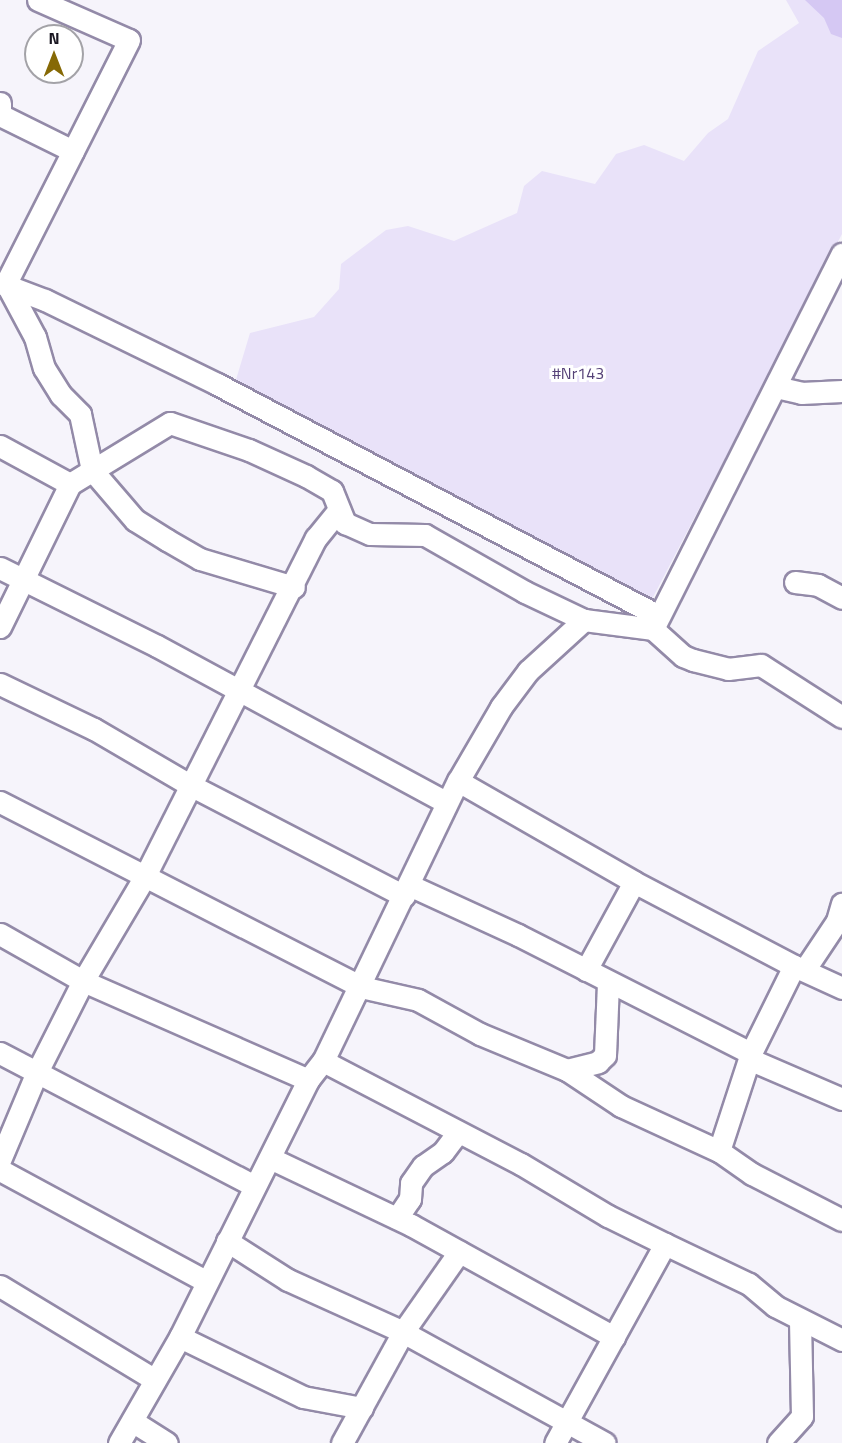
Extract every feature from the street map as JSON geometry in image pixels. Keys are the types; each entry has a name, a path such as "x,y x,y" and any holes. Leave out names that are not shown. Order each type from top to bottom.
{"street":[{"path":"3,283 74,151 129,40 38,0"},
{"path":"0,103 0,115 74,151"},
{"path":"656,623 842,254"},
{"path":"3,283 35,337 44,368 61,395 80,414 92,470 135,520 200,559 294,587"},
{"path":"3,283 217,384 656,623 683,656 728,669 750,665 767,667 842,717"},
{"path":"776,387 801,393 842,391"},
{"path":"0,627 70,484 170,423 249,450 306,476 332,491 345,523 370,534 425,536 525,592 584,620 656,623"},
{"path":"0,446 70,484"},
{"path":"0,1160 37,1072 83,981 144,878 294,587 316,538 339,510"},
{"path":"0,568 23,582 157,646 240,693 446,802"},
{"path":"795,582 818,585 842,598"},
{"path":"119,1443 180,1337 253,1185 270,1158 308,1080 323,1061 361,987 446,802 501,707 528,671 584,620"},
{"path":"0,684 94,729 190,785 407,891 586,970 750,1056 842,1100"},
{"path":"458,781 634,882 842,988"},
{"path":"0,802 144,878 361,987 418,1000 480,1034 567,1070 600,1094 719,1151 752,1174 842,1220"},
{"path":"586,970 634,882"},
{"path":"719,1151 750,1056 800,967 837,921 842,904"},
{"path":"0,934 83,981 308,1080"},
{"path":"600,1094 605,1055 608,983"},
{"path":"0,1053 253,1185"},
{"path":"567,1070 598,1062 605,1055"},
{"path":"323,1061 665,1245 749,1284 800,1320 842,1340"},
{"path":"397,1218 410,1199 411,1183 417,1174 443,1152 458,1132"},
{"path":"270,1158 397,1218 614,1337"},
{"path":"0,1170 206,1281"},
{"path":"227,1241 288,1280 403,1332 605,1443"},
{"path":"555,1443 665,1245"},
{"path":"342,1443 403,1332 459,1252"},
{"path":"0,1286 155,1380"},
{"path":"778,1443 802,1416 800,1320"},
{"path":"180,1337 293,1393 362,1408"},
{"path":"132,1421 166,1443"}],"green space":[{"name":"#Nr143","path":"786,0 842,0 842,234 650,603 235,383 250,333 314,317 339,289 341,264 386,230 408,226 454,241 517,213 524,186 542,171 595,184 616,154 644,145 684,161 708,133 728,119 758,51 799,23"}],"shaded area":[{"path":"805,0 842,0 842,38 831,34 824,18"}]}
